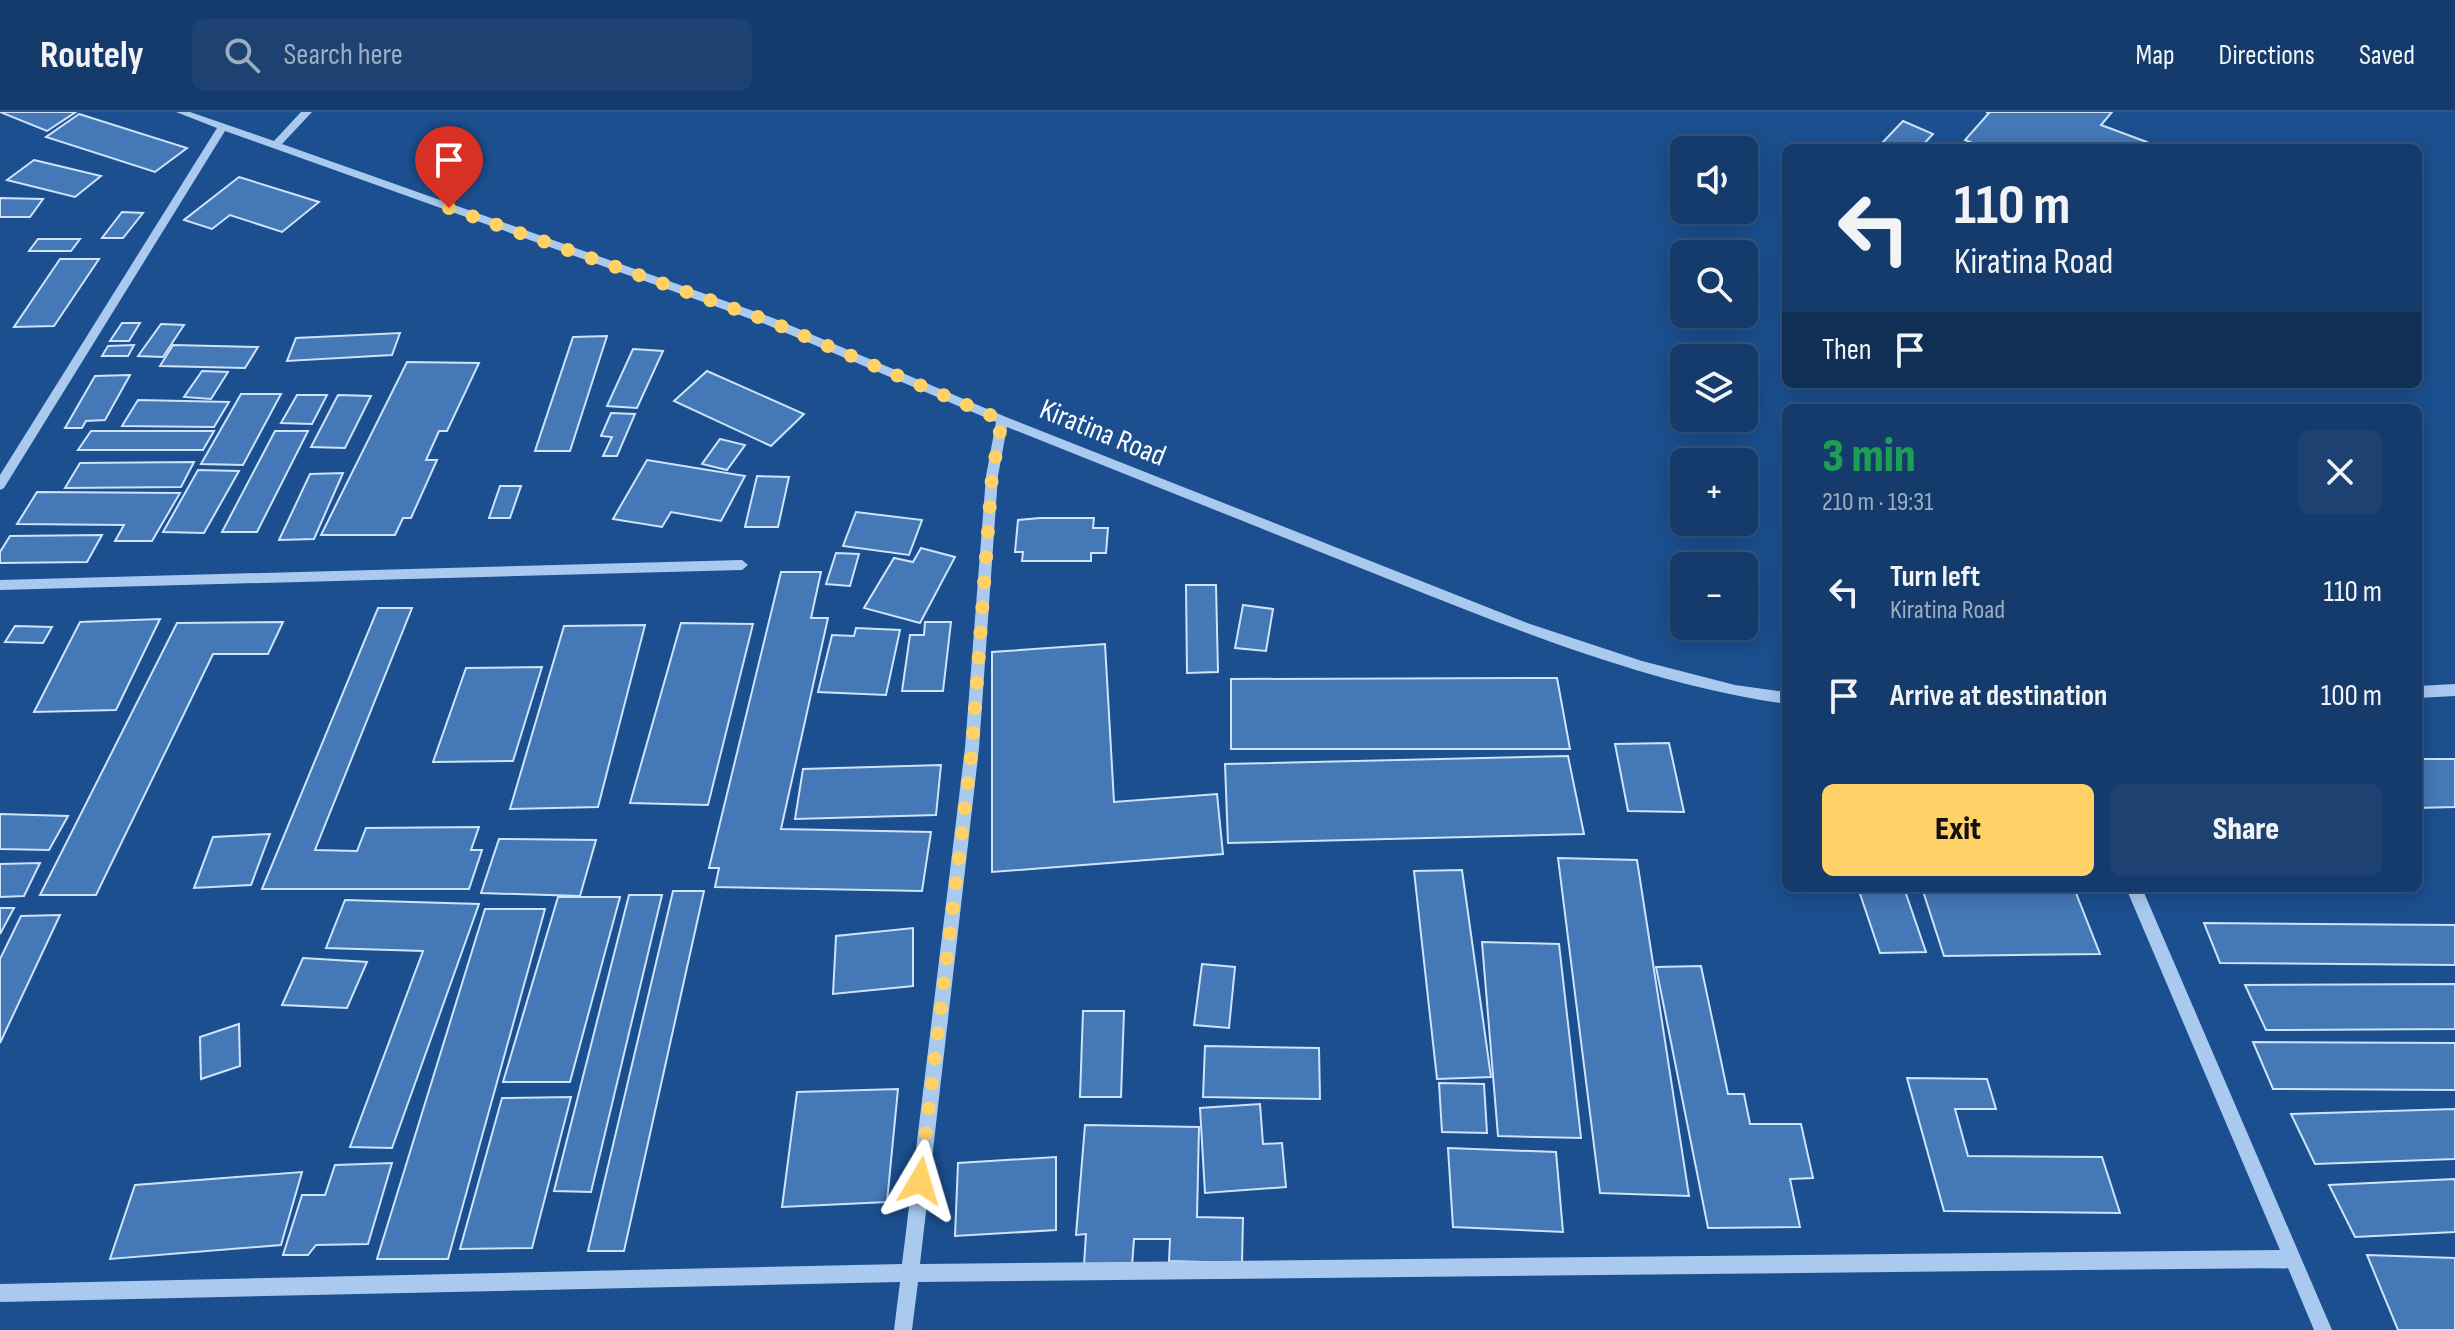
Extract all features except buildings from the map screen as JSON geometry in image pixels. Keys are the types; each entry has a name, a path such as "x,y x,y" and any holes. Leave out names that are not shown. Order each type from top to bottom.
{"street":[{"name":"Kiratina Road","path":"181,112 769,321 1002,420 1525,628 1642,667 1735,691 1782,697"},
{"path":"275,146 307,112"},
{"path":"0,485 222,128"},
{"path":"903,1330 972,748 992,476 1002,420"},
{"path":"0,585 742,565"},
{"path":"2422,692 2455,690"},
{"path":"2136,892 2323,1330"},
{"path":"0,1293 909,1273 2294,1259"}],"route":[{"path":"449,208 769,321 1002,420 992,476 972,748 920,1181"}]}
